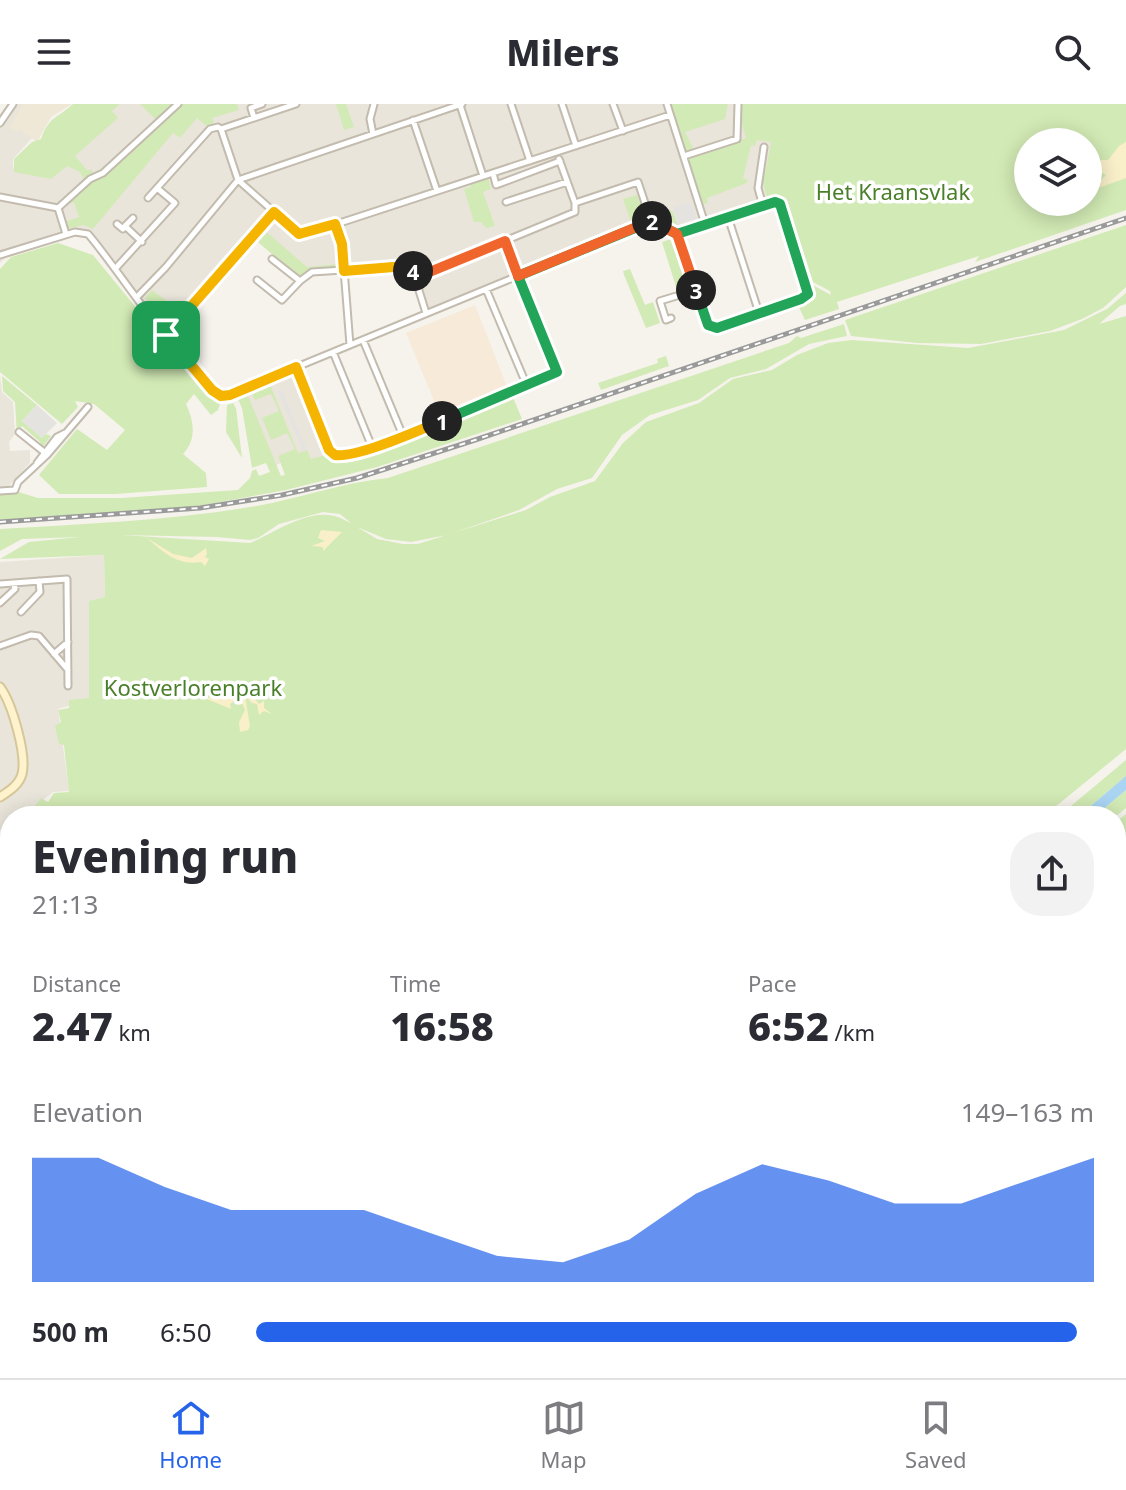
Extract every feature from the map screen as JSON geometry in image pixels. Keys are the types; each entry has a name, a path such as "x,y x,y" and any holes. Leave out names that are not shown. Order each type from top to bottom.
{"main road":[{"path":"0,687 14,717 23,766 18,783 0,797"}],"street":[{"path":"0,123 13,104"},
{"path":"58,208 90,179 103,173 178,104"},
{"path":"254,118 251,108 262,104"},
{"path":"148,198 210,129 221,129 296,104"},
{"path":"373,134 370,119 374,104"},
{"path":"137,297 238,180 461,104 483,176"},
{"path":"511,104 530,161"},
{"path":"562,104 576,146"},
{"path":"613,104 623,131"},
{"path":"667,104 705,224"},
{"path":"684,156 737,139 738,104"},
{"path":"221,129 238,180 299,234 670,115"},
{"path":"413,119 437,191"},
{"path":"763,206 758,188 764,147"},
{"path":"415,278 575,212 575,203 557,152"},
{"path":"493,173 496,185 560,161"},
{"path":"506,202 567,182"},
{"path":"575,203 638,182 651,221 677,234 708,325 717,328 808,294 778,203 677,234"},
{"path":"115,269 175,203 157,188"},
{"path":"0,197 58,208"},
{"path":"58,208 66,234"},
{"path":"166,335 274,212"},
{"path":"728,217 759,313"},
{"path":"117,224 123,229 133,218"},
{"path":"0,255 66,234 88,234 166,335 215,393 224,397 651,221"},
{"path":"335,224 342,244 350,345"},
{"path":"125,226 142,242"},
{"path":"296,367 331,452 341,456 403,436 555,374 557,371 505,241"},
{"path":"272,259 300,281"},
{"path":"257,280 282,300 312,272 406,266 412,268 426,313"},
{"path":"486,289 527,386"},
{"path":"671,318 666,320 660,301 696,290"},
{"path":"363,340 403,436"},
{"path":"333,352 372,447"},
{"path":"0,491 15,490 18,482 88,407"},
{"path":"19,432 45,454"},
{"path":"0,584 67,579 68,686"},
{"path":"21,612 40,592 39,581"},
{"path":"0,603 15,589 14,583"},
{"path":"0,646 35,635 68,670"},
{"path":"54,654 69,642"}],"shaded area":[{"path":"8,104 63,104 13,159 13,167 38,175 115,104 142,104 155,117 195,104 772,104 792,200 676,238 649,225 426,314 411,273 403,269 300,276 251,234 164,335 84,232 11,253 0,263 0,114"},
{"path":"23,104 72,104 51,117 37,142 20,129 9,128"},
{"path":"691,202 697,219 678,224 673,207"},
{"path":"475,305 507,387 440,415 406,333"},
{"path":"293,371 329,454 311,460 308,453 276,465 245,391"},
{"path":"0,375 2,392 13,402 15,434 9,442 10,451 30,450 30,463 7,488 0,488"},
{"path":"282,390 307,450 303,451 278,392"},
{"path":"37,405 57,423 42,438 22,421"},
{"path":"104,555 105,597 89,602 89,700 58,709 69,791 53,792 36,806 0,806 0,562"}],"green space":[{"path":"73,104 120,104 112,111 118,118 75,156 88,171 91,169 93,172 84,180 80,172 67,166 51,179 14,172 14,159 32,142 41,139 50,122"},
{"path":"140,104 172,104 156,120"},
{"path":"180,104 237,104 239,110 212,118 215,127 209,128 197,118 180,138 173,133 93,229 84,225 66,229 64,222 79,217 74,202 64,206 91,180 101,177"},
{"path":"336,104 346,104 354,127 344,130"},
{"path":"671,104 728,104 725,119 685,132 694,150 685,150"},
{"name":"Het Kraansvlak","path":"741,104 1126,104 1126,210 975,262 979,256 837,302 839,309 805,320 798,305 806,302 811,291 809,283 831,295 830,291 813,282 787,201 767,198 761,175 765,174 771,142 757,140 755,146 751,145 743,178 748,180 747,183 707,198 708,203 703,204 688,159 746,138 739,114"},
{"path":"488,177 491,189 483,192 495,226 486,228 481,222 474,222 464,189 471,187 470,183"},
{"path":"637,195 645,218 631,222 623,199"},
{"path":"669,210 673,212 678,226 699,222 678,229 654,218 654,215"},
{"path":"1126,225 1126,287 1103,308 1050,331 981,344 917,343 851,336 845,320"},
{"path":"262,228 307,267 338,264 339,269 310,271 299,277 253,238"},
{"path":"674,238 692,288 678,293 662,242"},
{"path":"58,243 93,255 201,387 220,404 211,415 194,394 186,404 193,430 183,454 206,473 207,487 116,494 59,494 39,475 77,429 107,450 125,430 94,404 75,401 78,407 62,424 0,372 0,269 11,257"},
{"path":"630,269 645,305 653,302 660,323 646,328 624,275 623,271"},
{"path":"152,290 177,309 166,322 145,298"},
{"name":"Kostverlorenpark","path":"1126,293 1126,304 1099,324 1126,316 1126,749 1056,806 35,806 41,798 48,802 54,793 69,792 64,745 59,744 55,726 61,722 58,710 69,708 69,700 89,698 89,601 105,597 104,555 0,559 29,542 80,537 22,539 0,551 0,529 122,522 214,512 388,478 789,343 797,336 801,338 844,324 847,336 809,344 766,369 730,378 698,400 650,415 622,435 592,478 557,489 519,510 451,534 526,510 550,497 595,481 623,443 646,422 699,403 733,379 772,370 797,355 828,343 852,340 968,348 1064,330 1107,309","holes":["323,512 340,514 351,523 334,516 313,516 250,543 121,535 250,540 279,524","357,527 386,539 411,542 446,535 418,544 377,539"]},
{"path":"666,356 669,366 601,390 598,383 658,363 657,359"},
{"path":"2,376 37,405 22,421 41,437 46,434 51,436 42,448 40,442 22,426 17,435 15,402 3,391"},
{"path":"269,382 298,453 307,450 311,459 329,454 339,460 409,438 512,395 522,419 377,467 286,490 193,507 0,520 0,495 15,491 38,498 121,498 238,490 250,478 252,471 256,469 259,476 270,472 266,463 252,468 242,408 237,397 246,391 281,476 285,475 278,456 295,449 287,433 271,440 262,418 279,411 271,394 255,400 250,390 256,387 257,390"},
{"path":"233,403 242,458 226,432 227,405"},
{"path":"1126,760 1126,776 1091,806 1071,806"},
{"path":"1126,790 1126,806 1107,806"}],"sand":[{"path":"1126,142 1126,178 1102,187 1102,179 1106,175 1102,173 1102,160 1108,160"},
{"path":"321,530 342,532 323,551 323,547 311,546 325,541 318,538"},
{"path":"147,538 173,554 192,558 206,548 205,557 209,559 205,566 201,562 178,560"},
{"path":"237,683 242,683 242,687 236,700 230,704 231,709 202,697 228,695"},
{"path":"243,691 248,691 259,704 264,701 264,708 272,714 264,711 259,715 257,704 245,696 250,726 248,730 240,732 239,722 245,710"}],"water":[{"path":"1126,776 1126,790 1107,806 1091,806"}],"railway":[{"path":"0,522 200,508 282,495 357,478 1126,218"}],"route":[{"path":"166,335 212,390 224,397 296,367 329,450 341,456 407,435 555,374 557,369 518,276 651,221 677,234 778,203 808,294 717,328 708,325 677,234 655,222 651,221 566,256 518,276 505,241 415,278 412,268 406,266 344,271 342,244 335,224 299,234 274,212 166,335"}]}
